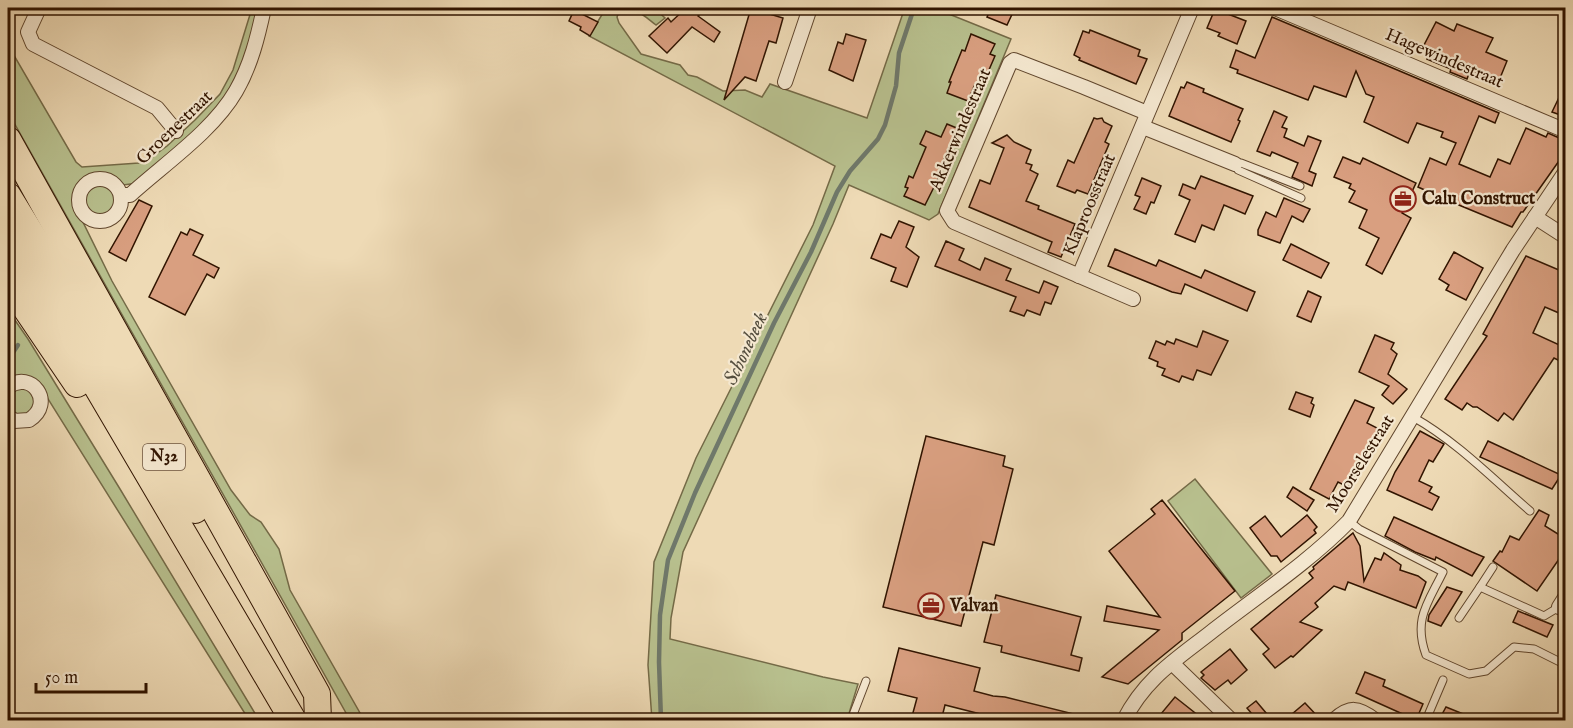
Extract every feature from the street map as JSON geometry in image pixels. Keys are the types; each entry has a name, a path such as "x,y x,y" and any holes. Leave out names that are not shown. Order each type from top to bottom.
{"highway":[{"path":"8,140 317,694 318,720"},
{"name":"N32","path":"8,196 318,720"},
{"name":"N32","path":"8,240 293,720"},
{"path":"8,282 131,465 166,504"}],"street":[{"path":"39,8 28,32 33,44 157,108 176,130"},
{"name":"Groenestraat","path":"121,195 130,195 220,113 244,76 264,8"},
{"path":"785,82 810,8"},
{"name":"Klaproosstraat","path":"1133,299 1079,276 1192,8"},
{"name":"Hagewindestraat","path":"1275,8 1566,131"},
{"name":"Akkerwindestraat","path":"1079,276 954,222 948,215 948,205 1010,63 1014,60 1147,113"},
{"path":"1143,127 1235,164"},
{"name":"Moorselestraat","path":"1124,720 1134,700 1151,680 1322,546 1348,521 1535,217 1566,171"},
{"path":"1535,217 1566,237"},
{"path":"8,387 17,382 31,384 37,389 41,403 39,410 29,420 14,421 8,416"},
{"path":"1172,663 1231,720"},
{"path":"1334,720 1348,710 1354,709 1375,720"}],"lane":[{"path":"1300,186 1241,163 1235,164 1238,170 1301,198"},
{"path":"1413,417 1427,424 1530,511"},
{"path":"1348,521 1368,534 1443,572 1422,615 1420,639 1426,655 1469,674 1486,671 1514,647 1534,649 1566,665"},
{"path":"1460,618 1493,567"},
{"path":"1480,587 1544,616 1562,602"},
{"path":"1426,720 1443,680"},
{"path":"851,720 866,681"}],"green space":[{"path":"252,8 261,8 249,56 218,111 138,183 123,185 109,177 97,175 86,180 75,192 77,210 112,281 231,490 250,515 261,522 279,549 290,590 364,720 350,720 8,112 8,45 76,162 82,167 139,163 167,146 220,94 233,70"},
{"path":"606,8 654,8 665,18 656,25 635,11 619,12 617,17 641,54 680,65 688,75 697,77 723,91 745,90 762,97 770,84 867,118 903,13 892,10 893,8 934,8 1011,39 938,214 929,220 849,185 683,552 671,618 670,639 858,684 847,720 652,720 648,665 654,562 696,458 813,225 835,166 589,36"},
{"path":"100,185 111,189 115,200 111,211 100,215 89,211 85,200 89,189"},
{"path":"8,310 120,489 259,720 249,720 41,385 24,377 8,380"},
{"path":"31,388 37,406 22,417 8,410 9,389"},
{"path":"1195,479 1272,574 1241,598 1168,501"}],"building":[{"path":"686,8 706,8 698,16 720,32 714,42 692,27 667,53 649,36 668,18 671,22"},
{"path":"751,8 767,8 766,13 783,18 776,43 769,41 756,81 745,77 724,100"},
{"path":"991,8 1015,8 1007,25 987,17"},
{"path":"1215,9 1246,21 1237,44 1218,36 1220,33 1207,28"},
{"path":"574,10 598,22 590,36 580,30 581,27 569,21"},
{"path":"1272,17 1499,113 1495,123 1479,116 1459,164 1490,177 1498,159 1510,164 1526,128 1546,137 1548,133 1566,141 1566,151 1512,227 1418,187 1430,158 1446,165 1456,143 1441,137 1443,132 1417,123 1408,143 1364,122 1374,97 1366,94 1356,71 1346,97 1314,86 1308,100 1237,73 1238,70 1230,67 1236,50 1255,58"},
{"path":"1436,22 1454,31 1457,24 1493,38 1486,52 1507,61 1498,83 1470,71 1467,79 1427,59 1431,51 1423,47"},
{"path":"1090,30 1140,50 1138,56 1147,59 1136,84 1079,60 1080,58 1074,55 1083,31 1089,33"},
{"path":"846,34 866,40 853,81 829,70 838,42 843,44"},
{"path":"971,34 995,44 990,54 995,56 985,79 981,77 977,85 975,84 968,101 947,93 962,50 965,51"},
{"path":"1187,82 1204,89 1203,92 1243,109 1231,142 1169,116 1181,87 1184,88"},
{"path":"1566,83 1566,117 1552,112"},
{"path":"1274,111 1287,117 1282,127 1287,129 1284,137 1304,146 1308,136 1321,141 1309,171 1316,174 1312,186 1292,177 1298,163 1272,152 1270,156 1257,151"},
{"path":"1094,118 1102,118 1104,122 1112,126 1105,142 1109,144 1088,194 1077,190 1075,193 1057,186 1068,160 1074,163"},
{"path":"947,124 959,129 925,205 904,196 908,188 905,187 909,176 913,178 926,147 920,144 926,131 941,137"},
{"path":"1007,135 1014,142 1031,150 1026,163 1032,165 1030,170 1038,174 1026,201 1039,206 1038,209 1075,224 1061,257 1048,252 1052,242 969,207 980,180 990,184 1004,148 992,143"},
{"path":"1343,157 1360,164 1363,158 1416,183 1402,213 1411,218 1382,274 1366,265 1379,238 1359,228 1367,210 1349,202 1355,191 1349,188 1351,184 1334,177"},
{"path":"1201,176 1253,196 1245,214 1224,205 1214,230 1202,225 1195,242 1175,234 1190,200 1179,195 1183,184 1195,189"},
{"path":"1142,178 1161,186 1154,203 1151,202 1146,214 1134,209 1140,197 1135,195"},
{"path":"1284,198 1310,209 1303,222 1292,216 1280,243 1258,235 1266,212 1276,217"},
{"path":"139,200 152,206 126,261 109,252"},
{"path":"899,221 914,227 906,247 919,257 907,287 891,281 896,268 871,258 881,234 891,238"},
{"path":"190,229 203,235 193,255 219,268 214,278 207,274 185,315 149,297 181,232 187,235"},
{"path":"946,241 964,249 959,260 980,270 985,258 1011,269 1006,280 1039,293 1044,281 1058,287 1051,304 1045,302 1040,315 1027,310 1024,316 1010,311 1016,297 935,266"},
{"path":"1291,244 1329,263 1321,278 1283,260"},
{"path":"1115,249 1156,266 1159,260 1201,278 1205,270 1255,292 1247,311 1185,284 1181,294 1172,292 1108,266"},
{"path":"1454,252 1483,268 1466,300 1446,290 1449,285 1439,279"},
{"path":"1526,256 1566,273 1566,316 1545,307 1533,333 1566,348 1566,364 1554,358 1513,420 1504,413 1498,421 1477,407 1467,403 1462,410 1445,399 1487,336 1483,334"},
{"path":"1308,291 1321,297 1311,322 1297,316"},
{"path":"1203,331 1228,341 1211,375 1197,370 1193,380 1182,376 1179,382 1162,375 1165,369 1157,366 1158,362 1149,358 1156,341 1165,345 1167,341 1174,344 1176,339 1197,347"},
{"path":"1375,335 1394,343 1391,349 1397,354 1388,374 1407,389 1393,404 1382,395 1389,386 1359,372"},
{"path":"1296,392 1313,398 1311,403 1314,405 1310,417 1289,409"},
{"path":"1355,400 1374,408 1367,423 1379,429 1348,487 1338,482 1329,499 1310,489"},
{"path":"1420,431 1444,444 1433,462 1429,460 1419,481 1432,487 1429,492 1439,497 1432,510 1387,490 1395,472"},
{"path":"926,436 1005,456 1003,466 1013,469 994,545 983,542 961,626 883,607"},
{"path":"1488,441 1561,475 1552,489 1480,457"},
{"path":"1293,487 1314,500 1307,511 1287,497"},
{"path":"1162,500 1235,591 1182,633 1182,640 1128,684 1102,677 1159,630 1104,621 1107,606 1160,617 1109,551 1155,514 1151,509"},
{"path":"1539,510 1549,515 1545,526 1566,539 1566,549 1537,591 1493,561 1500,551 1502,552 1510,536 1519,540"},
{"path":"1307,515 1317,527 1314,530 1316,533 1281,562 1277,556 1271,556 1250,528 1265,516 1281,537"},
{"path":"1394,517 1484,557 1472,576 1436,557 1435,560 1415,552 1385,536"},
{"path":"1353,533 1360,546 1364,581 1375,558 1381,560 1384,553 1401,565 1400,570 1418,576 1426,582 1416,608 1348,582 1345,590 1334,586 1315,603 1318,607 1300,622 1322,630 1293,657 1291,656 1275,668 1263,654 1269,649 1251,629 1313,578 1309,573 1314,569 1313,567"},
{"path":"1447,587 1462,592 1441,626 1428,621 1429,615"},
{"path":"996,595 1081,617 1071,655 1082,658 1079,671 1001,652 1002,646 984,642"},
{"path":"1518,611 1553,625 1547,637 1513,622"},
{"path":"899,648 980,668 974,691 1082,716 1082,720 1004,720 945,705 942,717 933,714 931,720 911,720 917,698 888,691"},
{"path":"1230,649 1247,670 1231,684 1228,680 1215,690 1201,678 1204,675 1201,672"},
{"path":"1365,672 1385,680 1383,686 1423,704 1416,720 1356,693"},
{"path":"1175,697 1204,720 1167,720 1160,715"},
{"path":"1256,701 1272,720 1257,720 1247,708"},
{"path":"1305,703 1321,720 1285,720"},
{"path":"1446,707 1478,720 1439,720"}],"waterway":[{"name":"Schonebeek","path":"661,720 660,615 668,560 695,493 774,323 811,252 837,192 850,171 878,139 885,125 896,86 899,53 914,8"},
{"path":"8,360 18,345"}],"place":[{"name":"Calu Construct","path":"1403,199"},
{"name":"Valvan","path":"931,606"}]}
